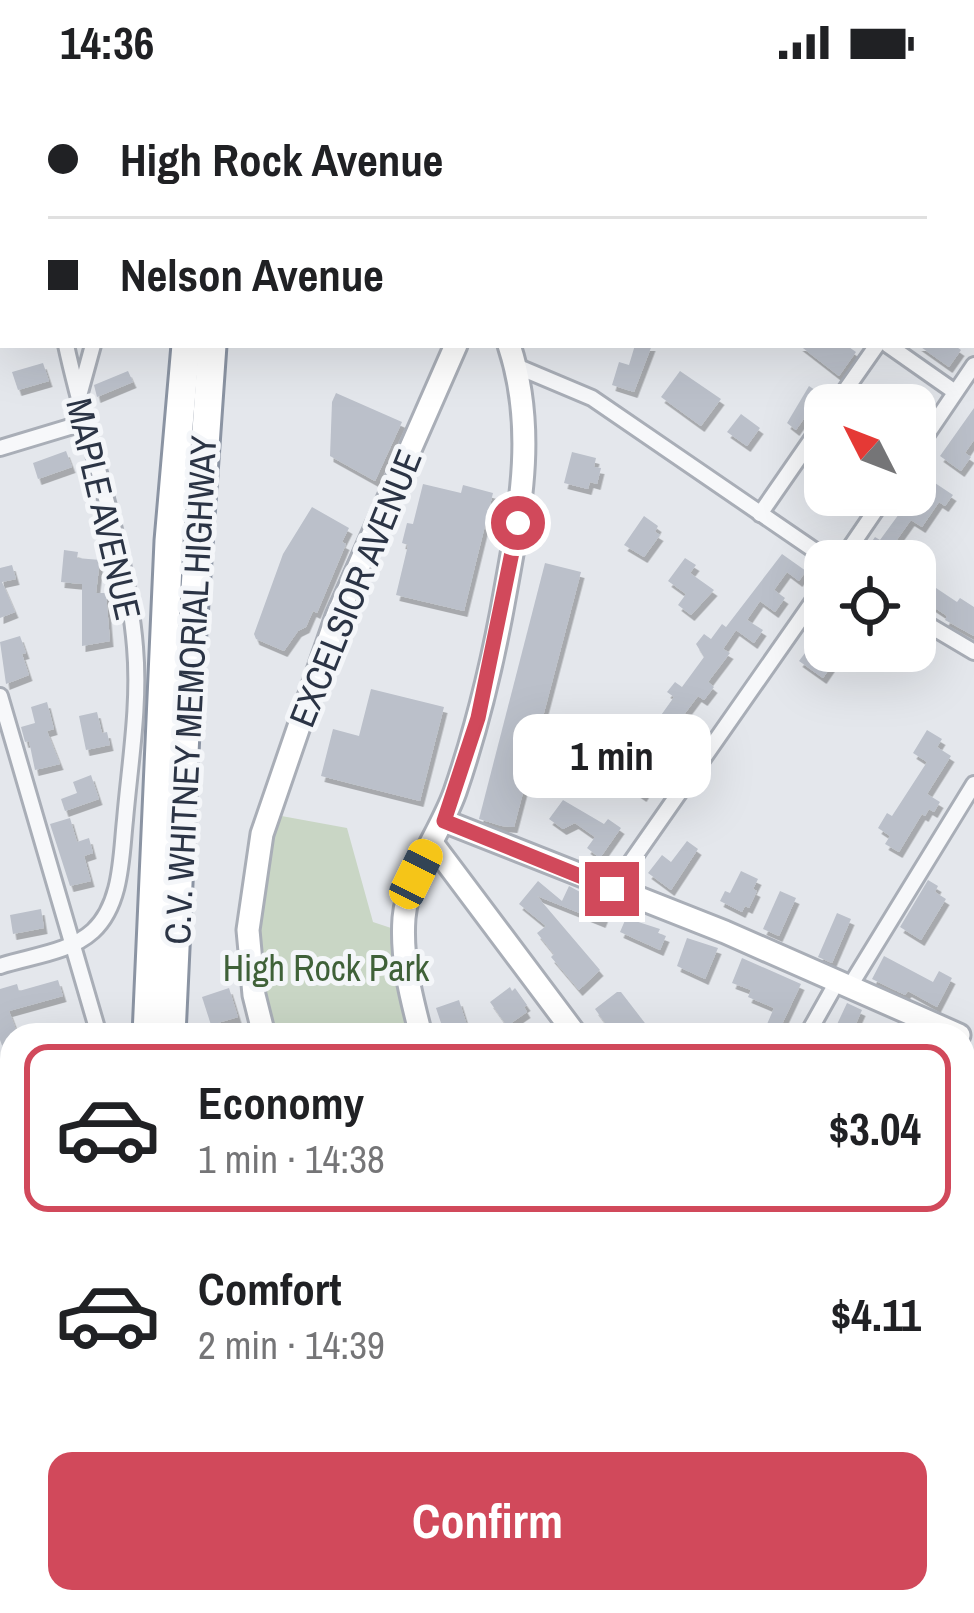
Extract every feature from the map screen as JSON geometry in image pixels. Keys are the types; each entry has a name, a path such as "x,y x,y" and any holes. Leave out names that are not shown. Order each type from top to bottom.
{"highway":[{"name":"C.V. WHITNEY MEMORIAL HIGHWAY","path":"148,1023 169,541 186,348"},
{"name":"C.V. WHITNEY MEMORIAL HIGHWAY","path":"172,1023 185,733 212,348"}],"street":[{"name":"MAPLE AVENUE","path":"67,348 128,593 138,687 115,892 95,929 75,944"},
{"path":"78,401 92,348"},
{"name":"EXCELSIOR AVENUE","path":"261,1023 248,930 262,834 337,616 455,348"},
{"path":"850,384 875,348"},
{"path":"892,348 955,392"},
{"path":"513,355 592,398 804,544"},
{"path":"418,1023 407,980 404,917 416,874 444,821 481,706 523,496 524,409 513,355"},
{"path":"936,420 974,365"},
{"path":"0,448 83,424"},
{"path":"760,514 804,450"},
{"path":"612,889 804,614"},
{"path":"936,629 974,652"},
{"path":"0,696 96,1023"},
{"path":"816,1023 974,784"},
{"path":"444,821 932,1023"},
{"path":"432,843 567,1023"},
{"path":"1,962 75,944"}],"green space":[{"name":"High Rock Park","path":"276,815 347,828 373,922 394,929 396,981 408,1023 271,1023 260,952 265,870"}],"building":[{"path":"634,348 651,348 634,392 612,385 619,362 629,365"},
{"path":"803,348 856,352 839,376"},
{"path":"922,348 958,348 949,367"},
{"path":"43,363 49,381 18,390 12,372"},
{"path":"128,371 133,382 97,397 94,385"},
{"path":"680,371 721,399 701,426 661,397"},
{"path":"336,393 402,422 375,481 330,456"},
{"path":"804,394 804,418 796,430 787,423"},
{"path":"974,408 974,440 965,453 971,457 961,471 940,456"},
{"path":"741,414 760,428 747,446 727,432"},
{"path":"66,451 72,467 38,479 33,463"},
{"path":"572,452 596,458 594,467 601,468 597,484 590,482 588,489 564,483"},
{"path":"423,484 461,493 463,485 493,493 464,611 396,595 408,545 402,543 407,523 413,524"},
{"path":"936,484 953,495 945,506 939,502 936,506"},
{"path":"312,507 349,528 342,542 346,544 317,613 313,611 306,627 284,651 254,634 283,554"},
{"path":"644,516 658,526 655,532 660,535 644,557 624,545"},
{"path":"898,516 929,516 922,527 911,520 897,540 880,540"},
{"path":"64,550 78,552 77,558 100,560 96,593 106,593 110,641 82,646 82,584 61,582"},
{"path":"782,554 804,570 799,581 787,572 774,590 785,598 775,612 760,601 747,620 763,630 754,643 736,630 723,649 730,653 708,682 714,687 704,700 698,696 680,720 687,725 643,796 624,783 667,724 659,718 674,697 667,692 675,682 682,687 704,657 696,644 704,634 711,639 722,624 726,627"},
{"path":"685,558 696,565 690,573 714,590 691,615 678,605 686,594 668,581"},
{"path":"545,563 581,572 514,827 502,826 479,819"},
{"path":"12,565 16,579 2,582 15,612 0,618 0,568"},
{"path":"936,588 974,607 974,636 945,620 947,616 936,609"},
{"path":"20,636 29,675 6,684 0,642"},
{"path":"371,689 444,707 420,801 321,776 333,729 359,736"},
{"path":"47,702 54,729 47,731 60,764 35,770 21,727 35,723 31,707"},
{"path":"97,712 110,745 86,750 79,716"},
{"path":"927,730 942,739 937,747 951,756 927,794 940,802 934,812 929,809 922,814 899,852 885,844 890,836 878,828 887,813 892,816 927,762 913,753"},
{"path":"91,775 99,799 65,811 61,799 77,793 73,782"},
{"path":"563,800 604,824 608,819 621,828 600,858 587,848 595,837 575,823 563,829 549,819"},
{"path":"70,818 77,842 89,838 93,853 84,856 91,881 70,886 50,824"},
{"path":"687,841 698,849 671,890 648,873 662,855 671,862"},
{"path":"741,871 758,879 749,908 745,906 742,912 720,901 725,891 730,893"},
{"path":"928,880 946,899 921,940 900,927"},
{"path":"538,881 562,901 569,886 608,907 602,922 537,896 600,970 579,990 537,933 546,926 519,904"},
{"path":"780,891 796,898 779,936 763,929"},
{"path":"41,909 44,928 13,934 10,915"},
{"path":"837,913 851,919 832,963 818,957"},
{"path":"626,918 660,929 658,933 666,936 660,950 620,932"},
{"path":"687,938 718,948 705,979 677,966"},
{"path":"884,956 933,982 939,971 952,978 937,1007 872,979"},
{"path":"742,958 801,984 783,1023 767,1023 774,1008 748,997 751,990 732,983"},
{"path":"58,980 63,996 9,1011 14,1023 0,1023 0,989 17,984 19,991"},
{"path":"229,988 238,1017 210,1023 202,997"},
{"path":"515,988 527,1012 505,1023 490,1002"},
{"path":"621,992 645,1023 605,1023 595,1009"},
{"path":"459,1000 466,1023 441,1023 436,1008"},
{"path":"847,1003 862,1010 856,1023 838,1023"}],"route":[{"path":"518,523 478,718 444,821 612,889"}]}
